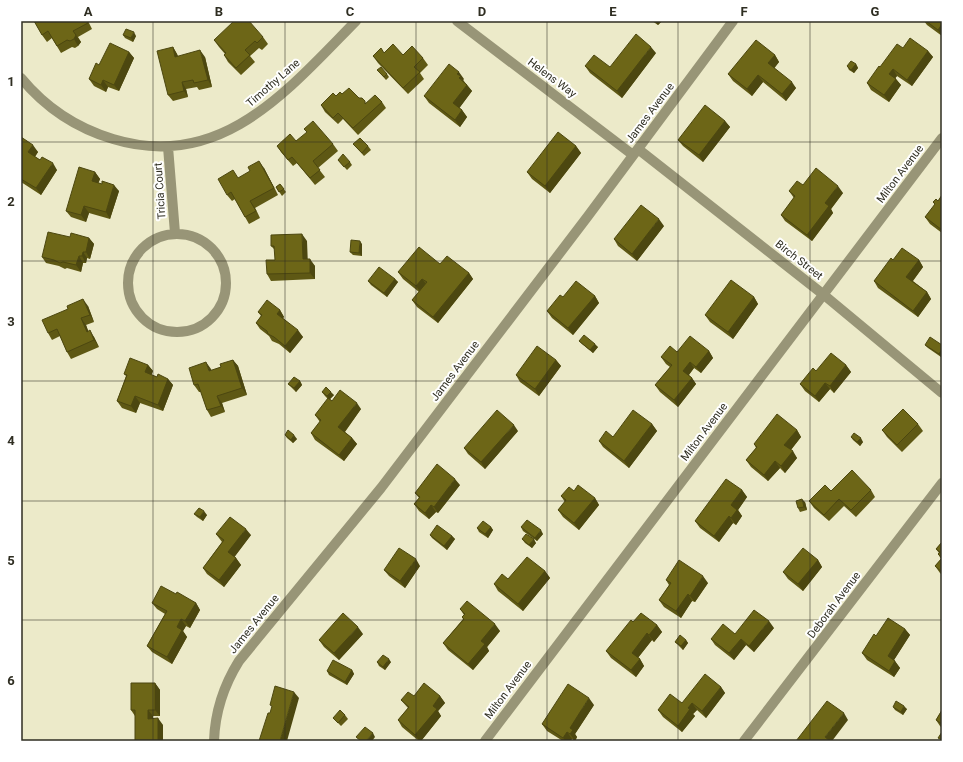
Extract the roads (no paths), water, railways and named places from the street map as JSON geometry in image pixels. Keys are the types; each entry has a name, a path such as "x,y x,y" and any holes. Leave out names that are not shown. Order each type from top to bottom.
{"street":[{"name":"Timothy Lane","path":"21,78 41,99 70,120 86,129 124,142 144,146 168,147 205,140 240,125 256,115 288,89 356,21"},
{"name":"Helens Way","path":"457,21 636,152"},
{"name":"James Avenue","path":"214,741 218,710 229,678 239,661 381,488 636,152 733,21"},
{"name":"Milton Avenue","path":"485,741 942,138"},
{"name":"Tricia Court","path":"168,147 175,233"},
{"name":"Birch Street","path":"636,152 824,295 942,393"},
{"name":"Tricia Court","path":"175,233 193,236 203,240 212,247 224,265 227,284 221,305 214,316 205,324 198,328 189,330 169,332 158,328 140,314 131,298 128,278 130,268 138,252 155,239 175,233"},
{"name":"Deborah Avenue","path":"744,741 942,483"}]}
